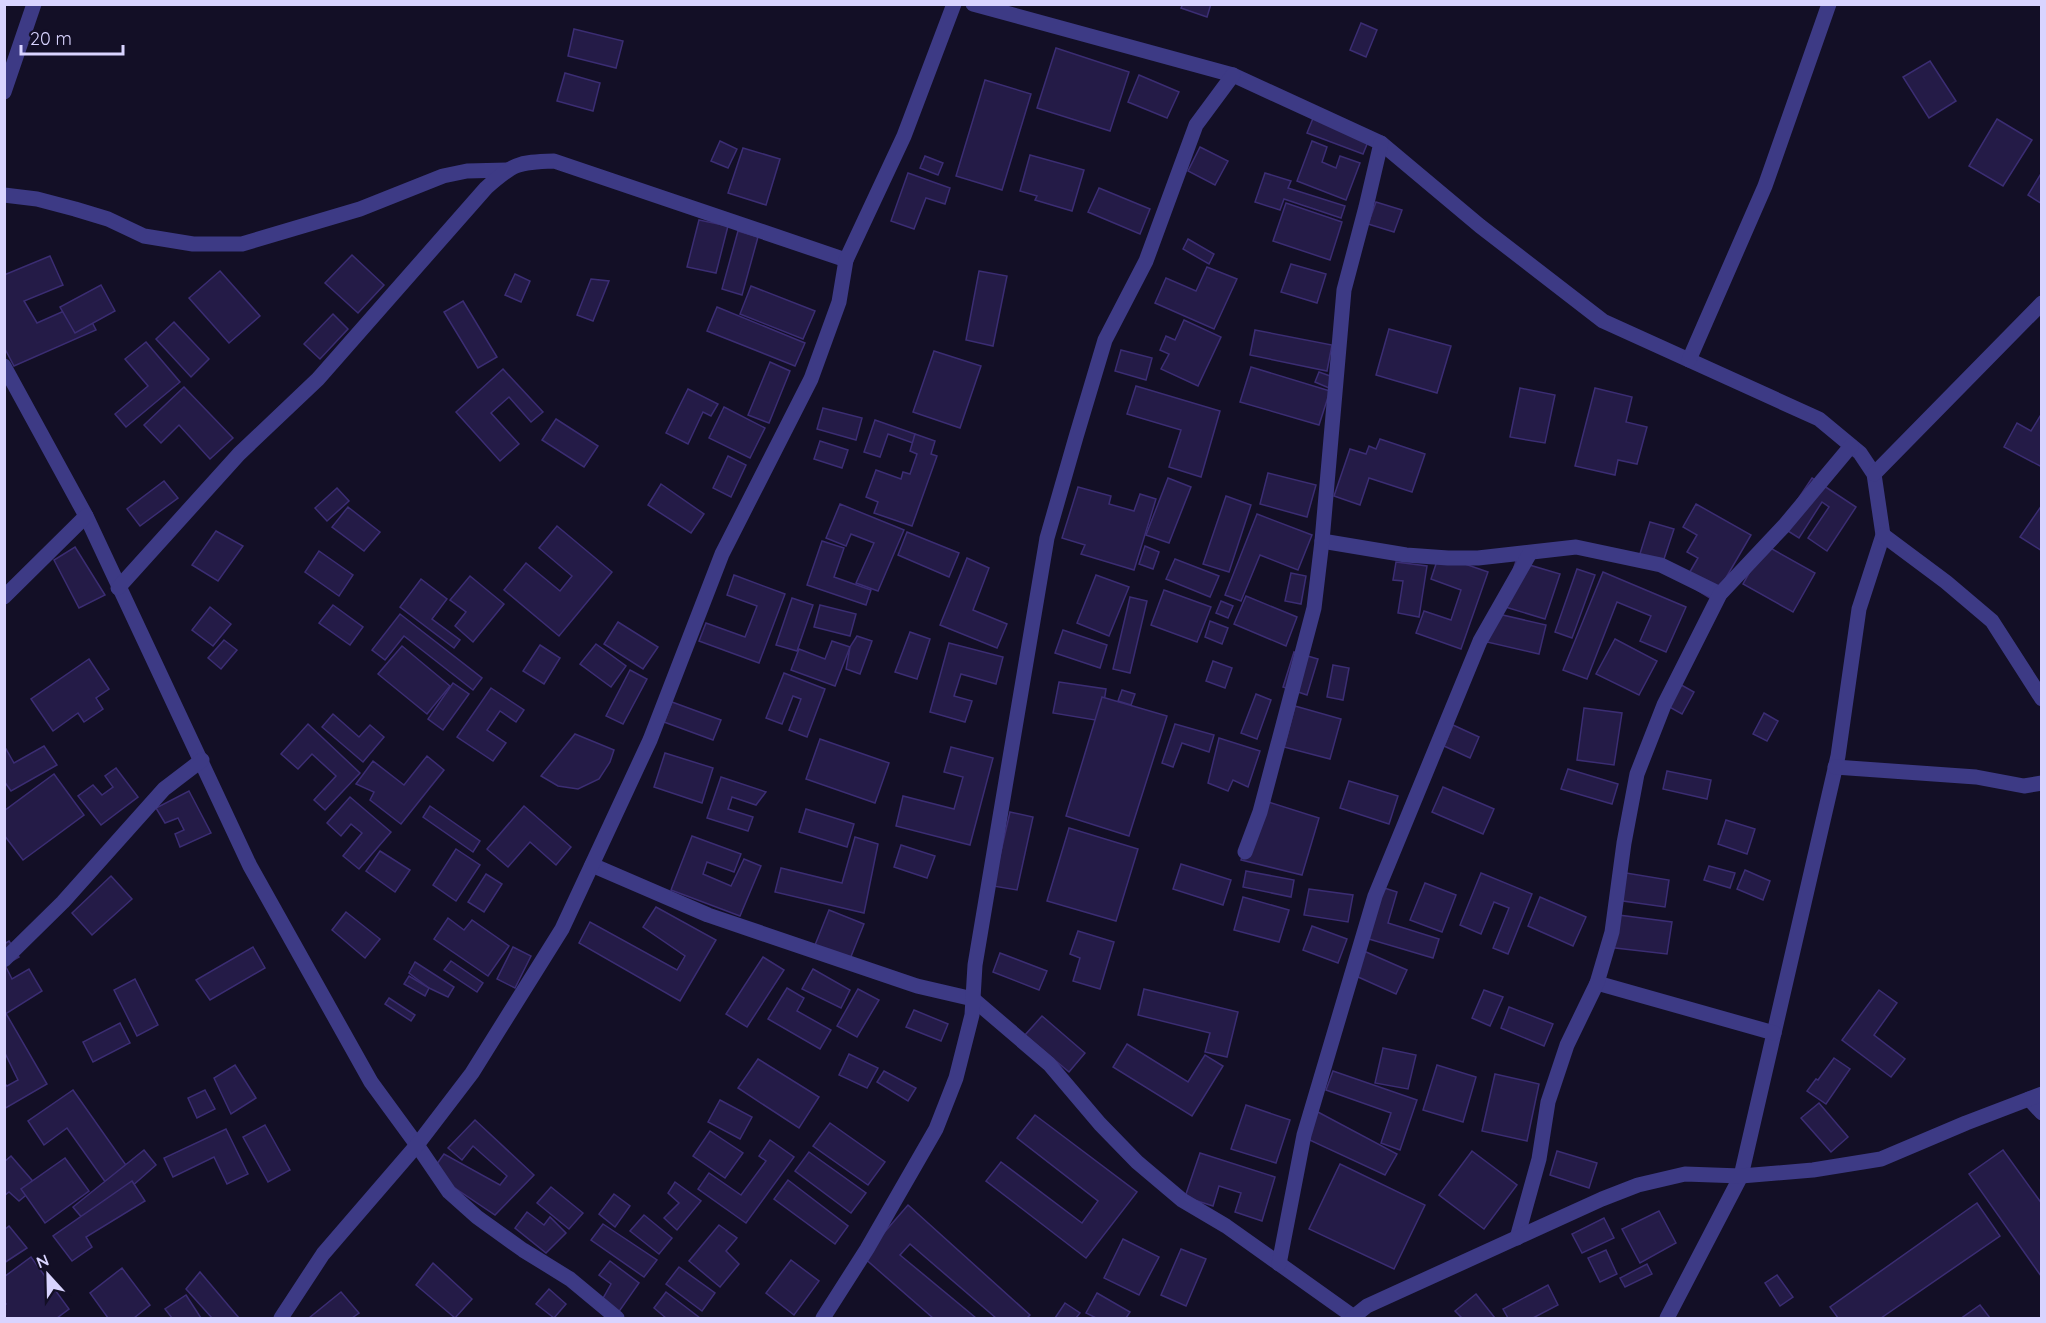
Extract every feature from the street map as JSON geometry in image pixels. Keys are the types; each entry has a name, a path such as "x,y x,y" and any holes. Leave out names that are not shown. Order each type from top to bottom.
{"street":[{"path":"4,92 34,4"},
{"path":"281,1318 323,1254 417,1145 472,1073 562,929 650,740 722,554 810,379 839,302 846,260 904,136 954,4"},
{"path":"973,4 1233,75 1381,143 1480,226 1603,321 1819,419 1860,453 1874,474 1882,535 1859,609 1835,767 1741,1176 1667,1318"},
{"path":"1689,360 1765,186 1829,4"},
{"path":"823,1318 867,1249 936,1129 956,1078 972,1015 975,965 1050,527 1105,340 1146,261 1196,125 1233,75"},
{"path":"1245,852 1260,812 1314,608 1344,290 1381,143"},
{"path":"118,588 239,454 318,379 486,188 507,170 525,162 554,162 846,260"},
{"path":"4,195 37,199 75,209 108,219 144,236 193,244 242,244 360,208 443,176 467,171 507,170"},
{"path":"1874,474 2042,303"},
{"path":"4,366 86,516 250,866 371,1082 448,1192 505,1237 570,1279 617,1318"},
{"path":"1517,1238 1539,1160 1548,1102 1568,1045 1597,983 1612,933 1624,843 1637,774 1664,705 1720,594 1784,526 1851,446"},
{"path":"4,597 86,516"},
{"path":"1882,535 1946,582 1992,621 2042,699"},
{"path":"1322,541 1406,555 1448,558 1478,558 1576,547 1661,565 1720,594"},
{"path":"1279,1264 1304,1135 1375,896 1480,641 1530,553"},
{"path":"4,960 63,902 164,789 202,760"},
{"path":"1835,767 1976,777 2024,786 2042,783"},
{"path":"592,865 708,915 917,986 973,999 1049,1064 1100,1124 1137,1162 1182,1200 1226,1226 1352,1318 1368,1306 1602,1199 1638,1185 1685,1174 1741,1176 1813,1170 1881,1159 2035,1097 2042,1113"},
{"path":"1597,983 1774,1033"}],"building":[{"path":"1183,4 1211,4 1207,17 1181,8"},
{"path":"1361,23 1377,30 1366,57 1350,50"},
{"path":"574,29 623,41 616,68 568,56"},
{"path":"1056,48 1129,72 1110,131 1037,108"},
{"path":"1930,61 1956,101 1929,118 1903,77"},
{"path":"565,73 600,83 593,111 557,101"},
{"path":"1139,75 1179,92 1167,118 1128,102"},
{"path":"985,80 1031,94 1002,190 956,176"},
{"path":"1316,111 1372,132 1363,154 1307,133"},
{"path":"1997,119 2032,140 2003,186 1969,166"},
{"path":"720,141 737,149 728,168 711,161"},
{"path":"1312,141 1327,147 1322,162 1336,168 1340,156 1360,163 1346,200 1297,181"},
{"path":"1200,147 1228,161 1215,185 1188,171"},
{"path":"743,148 780,159 766,205 728,193"},
{"path":"1030,155 1084,170 1072,211 1035,200 1037,196 1020,191"},
{"path":"925,156 943,163 938,175 920,168"},
{"path":"2042,172 2042,204 2028,195"},
{"path":"908,173 950,188 945,204 926,198 914,229 891,221"},
{"path":"1265,173 1291,181 1288,188 1345,206 1341,218 1284,199 1280,210 1255,202"},
{"path":"1099,188 1150,209 1140,234 1088,212"},
{"path":"1376,202 1402,210 1394,232 1368,224"},
{"path":"1286,203 1342,222 1330,260 1273,241"},
{"path":"699,220 728,226 716,273 687,267"},
{"path":"738,231 758,237 742,295 722,289"},
{"path":"1188,239 1214,254 1209,264 1183,249"},
{"path":"352,255 384,285 358,313 325,283"},
{"path":"50,256 63,285 24,301 37,323 82,303 96,330 14,366 4,347 4,275"},
{"path":"1291,264 1326,274 1317,303 1281,292"},
{"path":"1207,267 1237,279 1214,329 1155,303 1166,278 1196,291"},
{"path":"220,271 260,316 229,343 189,298"},
{"path":"979,271 1007,276 993,346 966,340"},
{"path":"515,274 530,281 521,302 505,295"},
{"path":"591,279 609,281 593,321 577,315"},
{"path":"101,285 115,311 75,333 60,307"},
{"path":"751,286 815,311 803,339 740,314"},
{"path":"463,301 497,357 478,368 444,312"},
{"path":"717,307 805,343 795,366 707,331"},
{"path":"333,314 348,329 320,359 304,344"},
{"path":"1184,320 1221,337 1198,386 1161,369 1169,354 1160,350 1166,336 1175,340"},
{"path":"174,322 209,359 191,377 156,339"},
{"path":"1389,329 1451,346 1437,393 1376,375"},
{"path":"1255,330 1332,345 1327,371 1250,355"},
{"path":"146,342 180,382 126,427 115,414 148,386 125,359"},
{"path":"1121,350 1152,358 1146,380 1115,371"},
{"path":"934,351 981,366 960,428 913,412"},
{"path":"770,362 790,371 769,423 748,415"},
{"path":"1251,367 1330,391 1319,425 1240,402"},
{"path":"503,369 543,412 531,422 509,397 491,413 519,444 500,461 456,412"},
{"path":"1319,372 1333,377 1329,388 1315,382"},
{"path":"1136,386 1220,411 1201,477 1169,467 1181,430 1127,414"},
{"path":"184,387 233,438 210,459 179,425 161,443 144,425"},
{"path":"1520,388 1555,395 1545,443 1510,437"},
{"path":"1595,388 1632,397 1626,422 1647,427 1637,464 1618,460 1615,475 1575,466"},
{"path":"688,389 718,404 711,416 703,412 688,444 666,433"},
{"path":"724,407 765,428 750,458 709,438"},
{"path":"823,408 862,418 856,440 817,429"},
{"path":"2042,413 2042,467 2004,447 2017,423 2031,431"},
{"path":"556,419 598,446 584,467 542,440"},
{"path":"875,420 915,434 913,443 888,434 880,457 864,452"},
{"path":"915,434 935,441 931,454 937,456 912,526 874,513 878,502 866,497 876,470 901,479 903,472 910,474 917,454 910,451"},
{"path":"1380,439 1425,454 1412,492 1369,478 1360,505 1334,496 1350,449 1366,454 1369,446 1376,449"},
{"path":"820,441 848,450 842,468 814,459"},
{"path":"728,456 746,465 731,497 713,488"},
{"path":"1268,473 1316,485 1307,517 1260,504"},
{"path":"1168,478 1191,487 1169,543 1146,535"},
{"path":"1812,478 1856,507 1827,551 1808,538 1829,507 1822,502 1799,538 1780,526"},
{"path":"164,481 178,498 140,526 127,509"},
{"path":"661,484 704,514 691,533 648,505"},
{"path":"1078,487 1111,496 1109,504 1134,511 1140,494 1156,499 1134,570 1081,554 1085,545 1062,538"},
{"path":"337,488 349,501 327,521 315,508"},
{"path":"1226,496 1251,505 1229,572 1203,564"},
{"path":"840,504 904,530 878,591 856,583 874,543 851,534 846,546 826,538"},
{"path":"1696,504 1751,535 1713,600 1684,582 1698,558 1687,552 1697,535 1683,527"},
{"path":"2042,505 2042,551 2020,537"},
{"path":"348,507 380,532 364,551 332,527"},
{"path":"1257,514 1312,535 1298,570 1260,555 1241,601 1225,595"},
{"path":"1650,522 1674,529 1661,568 1638,560"},
{"path":"557,526 612,572 559,636 504,590 526,563 560,591 572,576 539,548"},
{"path":"216,531 243,546 218,581 192,565"},
{"path":"907,532 959,553 949,577 898,555"},
{"path":"822,541 844,548 834,577 871,590 866,605 807,585"},
{"path":"1765,545 1815,573 1793,612 1743,584"},
{"path":"1145,546 1159,552 1153,569 1139,564"},
{"path":"75,547 105,595 79,608 54,560"},
{"path":"319,551 353,575 339,596 305,572"},
{"path":"1439,555 1488,572 1461,649 1416,633 1424,611 1451,620 1461,590 1431,579"},
{"path":"967,558 989,568 973,610 1007,624 997,648 940,625"},
{"path":"1175,559 1219,576 1210,597 1166,579"},
{"path":"1516,561 1560,574 1545,619 1502,606"},
{"path":"1396,562 1427,566 1419,617 1398,613 1403,581 1393,580"},
{"path":"1577,569 1595,575 1572,638 1555,632"},
{"path":"1603,572 1686,607 1666,652 1640,641 1651,616 1617,602 1587,679 1563,670"},
{"path":"1291,573 1306,576 1301,604 1285,601"},
{"path":"734,575 785,594 759,663 699,641 706,623 745,637 757,606 727,595"},
{"path":"1096,575 1129,587 1109,636 1077,623"},
{"path":"470,576 504,604 473,642 455,626 466,612 450,600"},
{"path":"421,579 447,599 432,619 460,640 454,648 400,607"},
{"path":"1164,590 1211,607 1197,642 1151,625"},
{"path":"1246,596 1297,617 1286,646 1234,624"},
{"path":"1130,597 1147,601 1130,673 1113,669"},
{"path":"792,598 813,605 797,651 776,645"},
{"path":"1221,601 1233,606 1228,618 1216,613"},
{"path":"333,605 363,627 350,645 319,623"},
{"path":"820,605 856,614 850,636 814,627"},
{"path":"210,607 231,624 213,646 192,630"},
{"path":"1494,613 1546,625 1539,654 1487,642"},
{"path":"400,614 482,678 473,690 404,636 385,660 372,650"},
{"path":"1210,621 1228,628 1222,644 1205,637"},
{"path":"618,622 658,647 643,669 604,644"},
{"path":"1063,630 1107,645 1100,668 1055,653"},
{"path":"910,632 930,639 917,679 895,672"},
{"path":"857,636 872,641 860,674 846,669 850,647"},
{"path":"1615,639 1657,661 1639,695 1596,674"},
{"path":"224,640 237,650 221,669 208,658"},
{"path":"832,641 850,647 835,686 791,670 799,649 825,659"},
{"path":"949,643 1003,657 996,684 961,674 954,696 972,701 965,722 930,712"},
{"path":"596,644 626,666 611,687 580,664"},
{"path":"540,645 560,658 544,684 523,671"},
{"path":"402,646 450,686 427,714 378,674"},
{"path":"1294,652 1318,659 1307,695 1283,687"},
{"path":"89,659 109,689 96,698 103,709 84,722 78,713 53,731 31,699"},
{"path":"1213,661 1232,668 1225,688 1206,681"},
{"path":"1333,665 1349,668 1343,700 1327,697"},
{"path":"630,670 647,679 623,724 606,716"},
{"path":"784,673 825,689 807,737 789,730 801,699 793,696 782,724 766,718"},
{"path":"1059,682 1106,689 1101,721 1053,713"},
{"path":"1676,682 1694,692 1682,714 1664,704"},
{"path":"453,683 469,694 443,730 428,719"},
{"path":"491,688 524,710 516,722 500,711 487,730 506,743 493,761 457,737"},
{"path":"1122,690 1135,694 1131,705 1118,701"},
{"path":"1256,694 1271,700 1257,739 1241,733"},
{"path":"1102,697 1167,716 1129,836 1066,816"},
{"path":"672,702 721,720 713,740 664,722"},
{"path":"1295,706 1341,719 1330,759 1284,747"},
{"path":"1584,708 1622,713 1614,765 1577,760"},
{"path":"1764,713 1778,721 1767,741 1753,734"},
{"path":"333,714 359,737 370,725 384,737 363,762 322,727"},
{"path":"308,724 360,773 325,810 314,800 336,776 312,754 298,769 281,754"},
{"path":"1175,724 1214,735 1209,752 1182,743 1173,767 1162,763"},
{"path":"1453,725 1479,737 1470,758 1444,746"},
{"path":"575,734 614,750 610,762 599,779 578,789 558,786 541,776"},
{"path":"1219,738 1260,751 1248,787 1233,780 1228,791 1208,783"},
{"path":"820,739 889,763 875,803 806,779"},
{"path":"44,746 57,765 11,791 4,781 4,750 6,749 14,763"},
{"path":"951,747 993,758 970,845 896,826 903,796 954,809 963,777 944,772"},
{"path":"665,753 713,768 702,803 654,787"},
{"path":"427,756 444,770 401,824 370,800 374,792 356,784 373,761 404,785"},
{"path":"116,768 138,797 101,825 78,796 93,785 102,795 113,787 105,776"},
{"path":"1568,769 1618,784 1612,804 1561,789"},
{"path":"1667,771 1711,780 1707,799 1663,789"},
{"path":"54,774 84,815 23,860 4,835 4,811"},
{"path":"721,777 766,792 756,805 732,797 728,809 753,817 748,831 707,818"},
{"path":"1349,781 1398,796 1389,824 1340,808"},
{"path":"1443,787 1494,809 1483,834 1432,812"},
{"path":"189,791 211,833 180,847 175,834 184,830 178,818 165,823 156,808"},
{"path":"350,797 391,832 359,869 343,856 362,833 351,824 341,836 327,823"},
{"path":"1259,799 1319,818 1302,875 1241,860"},
{"path":"430,806 480,841 473,852 423,817"},
{"path":"524,806 571,847 556,865 530,842 508,867 487,849"},
{"path":"806,809 854,824 847,847 799,832"},
{"path":"1010,812 1033,817 1017,890 993,886"},
{"path":"1726,820 1755,829 1747,854 1718,844"},
{"path":"1069,828 1138,849 1116,921 1047,901"},
{"path":"692,836 741,854 734,872 707,862 703,874 731,886 744,859 761,866 740,916 671,890"},
{"path":"855,837 878,844 864,913 775,892 781,868 842,883"},
{"path":"901,845 935,856 927,878 894,867"},
{"path":"456,849 480,865 456,901 433,885"},
{"path":"380,851 410,870 395,892 366,871"},
{"path":"1181,864 1231,880 1223,905 1173,889"},
{"path":"1709,866 1735,873 1730,888 1704,880"},
{"path":"1745,870 1770,881 1763,900 1737,889"},
{"path":"1246,871 1294,880 1291,897 1243,887"},
{"path":"1620,872 1669,880 1665,907 1616,900"},
{"path":"1481,873 1532,894 1508,954 1493,948 1509,908 1494,902 1481,934 1460,925"},
{"path":"486,874 502,884 484,912 468,902"},
{"path":"111,876 132,899 92,935 72,913"},
{"path":"1425,883 1456,895 1442,932 1410,920"},
{"path":"1378,886 1397,892 1388,923 1439,939 1433,958 1362,937"},
{"path":"1309,889 1353,895 1348,922 1304,915"},
{"path":"1243,897 1289,910 1279,942 1234,930"},
{"path":"1540,897 1586,917 1573,946 1528,926"},
{"path":"656,907 716,940 680,1001 579,943 590,922 677,970 685,956 643,927"},
{"path":"829,910 864,924 850,959 815,945"},
{"path":"346,912 380,939 365,958 332,930"},
{"path":"1611,914 1672,922 1667,954 1607,947"},
{"path":"448,918 464,930 472,920 509,946 488,976 434,939"},
{"path":"1312,926 1347,939 1338,963 1303,950"},
{"path":"1078,931 1114,942 1100,989 1073,981 1080,958 1070,954"},
{"path":"9,941 19,957 5,965 12,979 29,969 42,991 4,1015 4,944"},
{"path":"253,947 265,968 210,1000 196,980"},
{"path":"513,947 531,956 515,988 497,979"},
{"path":"1357,948 1407,970 1396,994 1347,972"},
{"path":"1000,953 1047,971 1039,990 993,972"},
{"path":"763,957 784,970 747,1027 726,1014"},
{"path":"451,961 483,983 477,992 444,970"},
{"path":"415,962 454,987 448,997 429,988 409,973"},
{"path":"813,969 850,990 841,1008 802,989"},
{"path":"409,976 429,988 425,996 404,984"},
{"path":"135,979 158,1025 137,1036 114,990"},
{"path":"787,988 804,998 797,1011 831,1030 820,1049 768,1019"},
{"path":"858,989 879,1000 857,1037 837,1026"},
{"path":"1144,989 1238,1012 1227,1057 1205,1052 1210,1033 1138,1015"},
{"path":"1484,990 1503,997 1490,1026 1472,1018"},
{"path":"1879,990 1897,1003 1874,1035 1905,1059 1891,1077 1842,1040"},
{"path":"389,998 415,1015 411,1021 385,1004"},
{"path":"1509,1007 1553,1024 1544,1046 1501,1028"},
{"path":"4,1010 47,1084 4,1109 4,1083 7,1086 18,1080 4,1051"},
{"path":"914,1010 948,1024 941,1041 906,1027"},
{"path":"1042,1016 1085,1053 1069,1072 1025,1035"},
{"path":"120,1023 130,1043 93,1062 83,1042"},
{"path":"1127,1044 1188,1082 1205,1055 1223,1066 1192,1116 1113,1067"},
{"path":"1383,1048 1416,1055 1408,1089 1375,1083"},
{"path":"849,1054 878,1068 867,1088 839,1075"},
{"path":"1834,1058 1850,1069 1826,1104 1807,1091"},
{"path":"758,1059 819,1097 799,1128 738,1088"},
{"path":"235,1065 256,1098 231,1114 214,1078"},
{"path":"1437,1065 1476,1077 1463,1122 1423,1110"},
{"path":"884,1071 916,1088 908,1101 877,1082"},
{"path":"1333,1071 1417,1100 1400,1150 1381,1143 1391,1113 1326,1090"},
{"path":"1495,1074 1539,1084 1527,1141 1482,1131"},
{"path":"73,1090 128,1168 106,1183 67,1128 44,1145 28,1121"},
{"path":"205,1090 215,1109 197,1118 188,1098"},
{"path":"720,1100 752,1117 740,1139 708,1122"},
{"path":"1819,1103 1848,1137 1831,1152 1801,1118"},
{"path":"1246,1105 1290,1120 1276,1163 1231,1149"},
{"path":"1316,1111 1397,1154 1385,1175 1303,1137"},
{"path":"1035,1115 1137,1192 1086,1258 986,1181 1001,1162 1082,1223 1098,1201 1017,1138"},
{"path":"475,1120 534,1175 495,1215 431,1172 444,1154 500,1185 507,1176 473,1146 462,1160 448,1148"},
{"path":"830,1123 885,1162 868,1185 813,1146"},
{"path":"265,1125 290,1170 268,1182 243,1137"},
{"path":"226,1129 248,1174 227,1184 214,1157 173,1177 164,1158"},
{"path":"710,1131 743,1153 725,1178 693,1156"},
{"path":"770,1140 794,1157 746,1223 698,1189 709,1173 741,1195 766,1161 759,1156"},
{"path":"144,1150 156,1165 88,1225 73,1207"},
{"path":"2003,1150 2042,1204 2041,1276 1969,1174"},
{"path":"1472,1151 1517,1185 1484,1229 1439,1195"},
{"path":"1557,1151 1597,1163 1589,1188 1550,1175"},
{"path":"809,1152 866,1193 851,1213 795,1171"},
{"path":"1200,1153 1275,1177 1262,1221 1235,1212 1241,1193 1219,1186 1213,1206 1185,1197"},
{"path":"11,1156 37,1186 19,1201 9,1192 4,1196 4,1162"},
{"path":"65,1158 89,1191 45,1223 21,1189"},
{"path":"1340,1164 1425,1205 1394,1269 1309,1229"},
{"path":"788,1180 848,1226 835,1244 774,1199"},
{"path":"132,1181 145,1201 86,1237 92,1247 72,1261 53,1236"},
{"path":"675,1182 701,1201 677,1230 664,1218 679,1203 668,1193"},
{"path":"551,1187 583,1213 569,1229 537,1203"},
{"path":"614,1194 630,1206 615,1227 599,1214"},
{"path":"1977,1203 2000,1236 1881,1318 1838,1318 1830,1307"},
{"path":"908,1205 1030,1315 1027,1318 996,1318 910,1244 900,1255 976,1318 933,1318 863,1257"},
{"path":"1659,1211 1676,1243 1640,1263 1622,1229"},
{"path":"527,1212 544,1225 550,1217 566,1233 546,1253 515,1228"},
{"path":"644,1215 672,1238 659,1254 630,1231"},
{"path":"1604,1218 1614,1238 1582,1253 1572,1234"},
{"path":"603,1224 657,1260 644,1277 591,1240"},
{"path":"719,1225 737,1238 726,1251 739,1264 720,1287 689,1261"},
{"path":"9,1226 27,1248 4,1263 4,1230"},
{"path":"1123,1239 1159,1257 1139,1295 1104,1278"},
{"path":"1181,1249 1206,1259 1186,1306 1161,1295"},
{"path":"1606,1250 1617,1274 1600,1282 1588,1258"},
{"path":"31,1257 69,1309 57,1318 4,1318 4,1305 6,1304 4,1277"},
{"path":"791,1260 819,1281 794,1315 766,1293"},
{"path":"610,1261 639,1283 618,1313 602,1300 611,1284 599,1275"},
{"path":"433,1263 472,1299 455,1318 416,1285"},
{"path":"1647,1264 1652,1274 1625,1287 1620,1278"},
{"path":"679,1267 715,1293 702,1311 666,1284"},
{"path":"122,1268 150,1305 134,1318 108,1318 90,1293"},
{"path":"200,1272 239,1318 212,1318 186,1289"},
{"path":"1777,1275 1793,1297 1780,1306 1765,1283"},
{"path":"1548,1285 1558,1305 1533,1318 1508,1318 1503,1309"},
{"path":"549,1289 566,1304 554,1318 536,1304"},
{"path":"341,1292 359,1313 352,1318 309,1318"},
{"path":"666,1292 700,1318 666,1318 654,1308"},
{"path":"1097,1293 1130,1312 1126,1318 1096,1318 1086,1313"},
{"path":"1476,1294 1495,1318 1462,1318 1455,1311"},
{"path":"186,1295 201,1318 172,1318 165,1309"},
{"path":"1065,1303 1080,1313 1076,1318 1055,1318"},
{"path":"1980,1305 1990,1318 1963,1317"}]}
